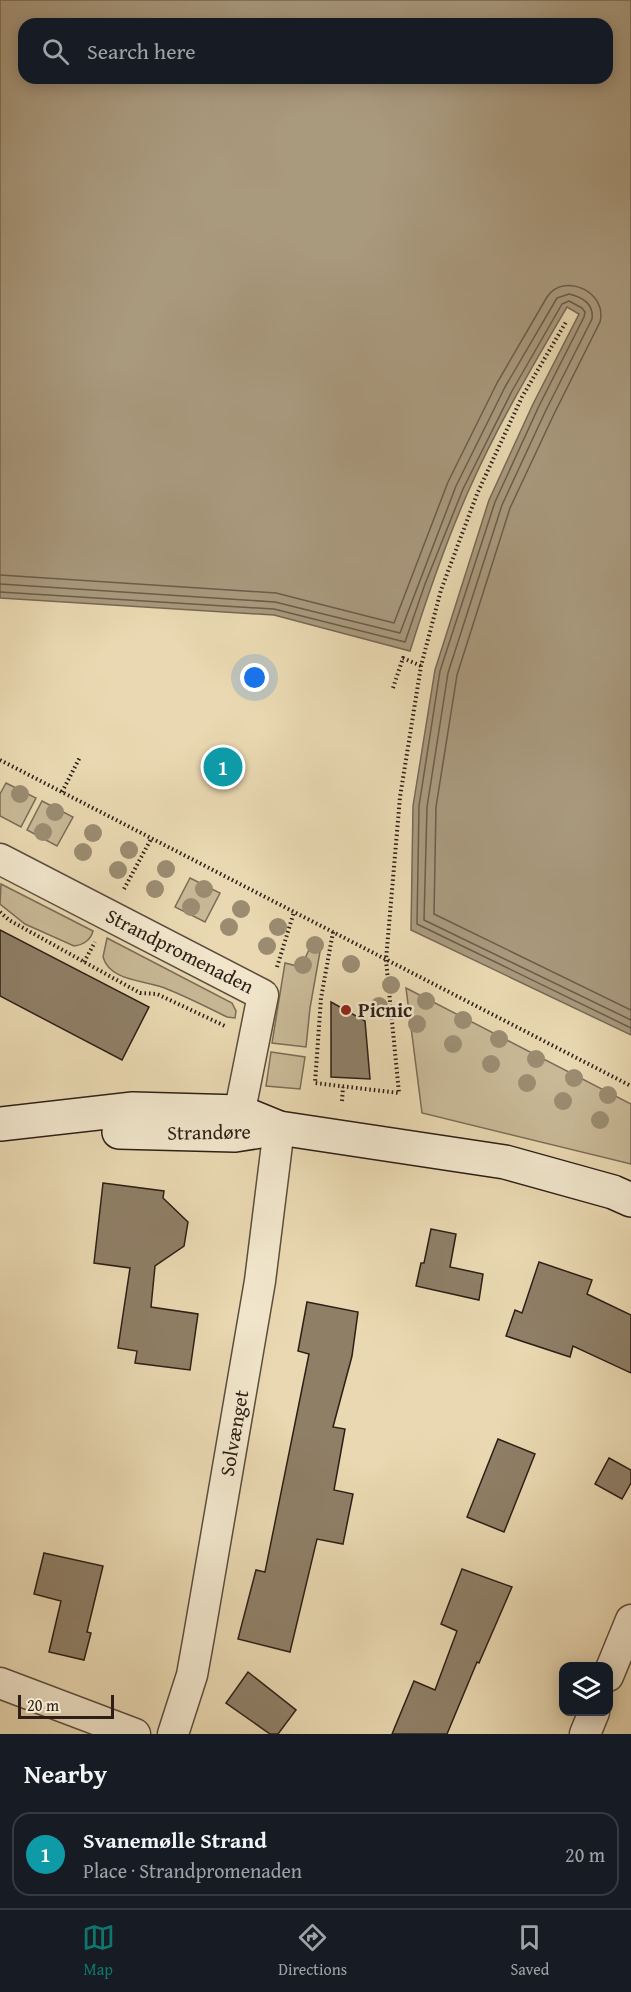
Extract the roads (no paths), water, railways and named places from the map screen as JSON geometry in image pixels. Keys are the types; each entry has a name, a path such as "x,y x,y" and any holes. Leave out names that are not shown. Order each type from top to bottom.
{"street":[{"name":"Strandpromenaden","path":"0,859 263,995 238,1124"},
{"name":"Strandøre","path":"0,1125 238,1124 279,1128"},
{"path":"279,1128 505,1162 613,1192 631,1200"},
{"name":"Solvænget","path":"173,1734 192,1675 200,1636 260,1281 279,1128"},
{"path":"613,1666 631,1620"},
{"path":"0,1683 135,1734"},
{"path":"585,1734 592,1716"}],"water":[{"path":"0,0 631,0 631,1035 411,930 413,806 435,670 489,500 533,404 579,314 567,307 490,445 452,531 410,651 274,615 0,598"}],"place":[{"name":"Svanemølle Strand","path":"223,767"},
{"name":"Picnic","path":"346,1010"}]}
